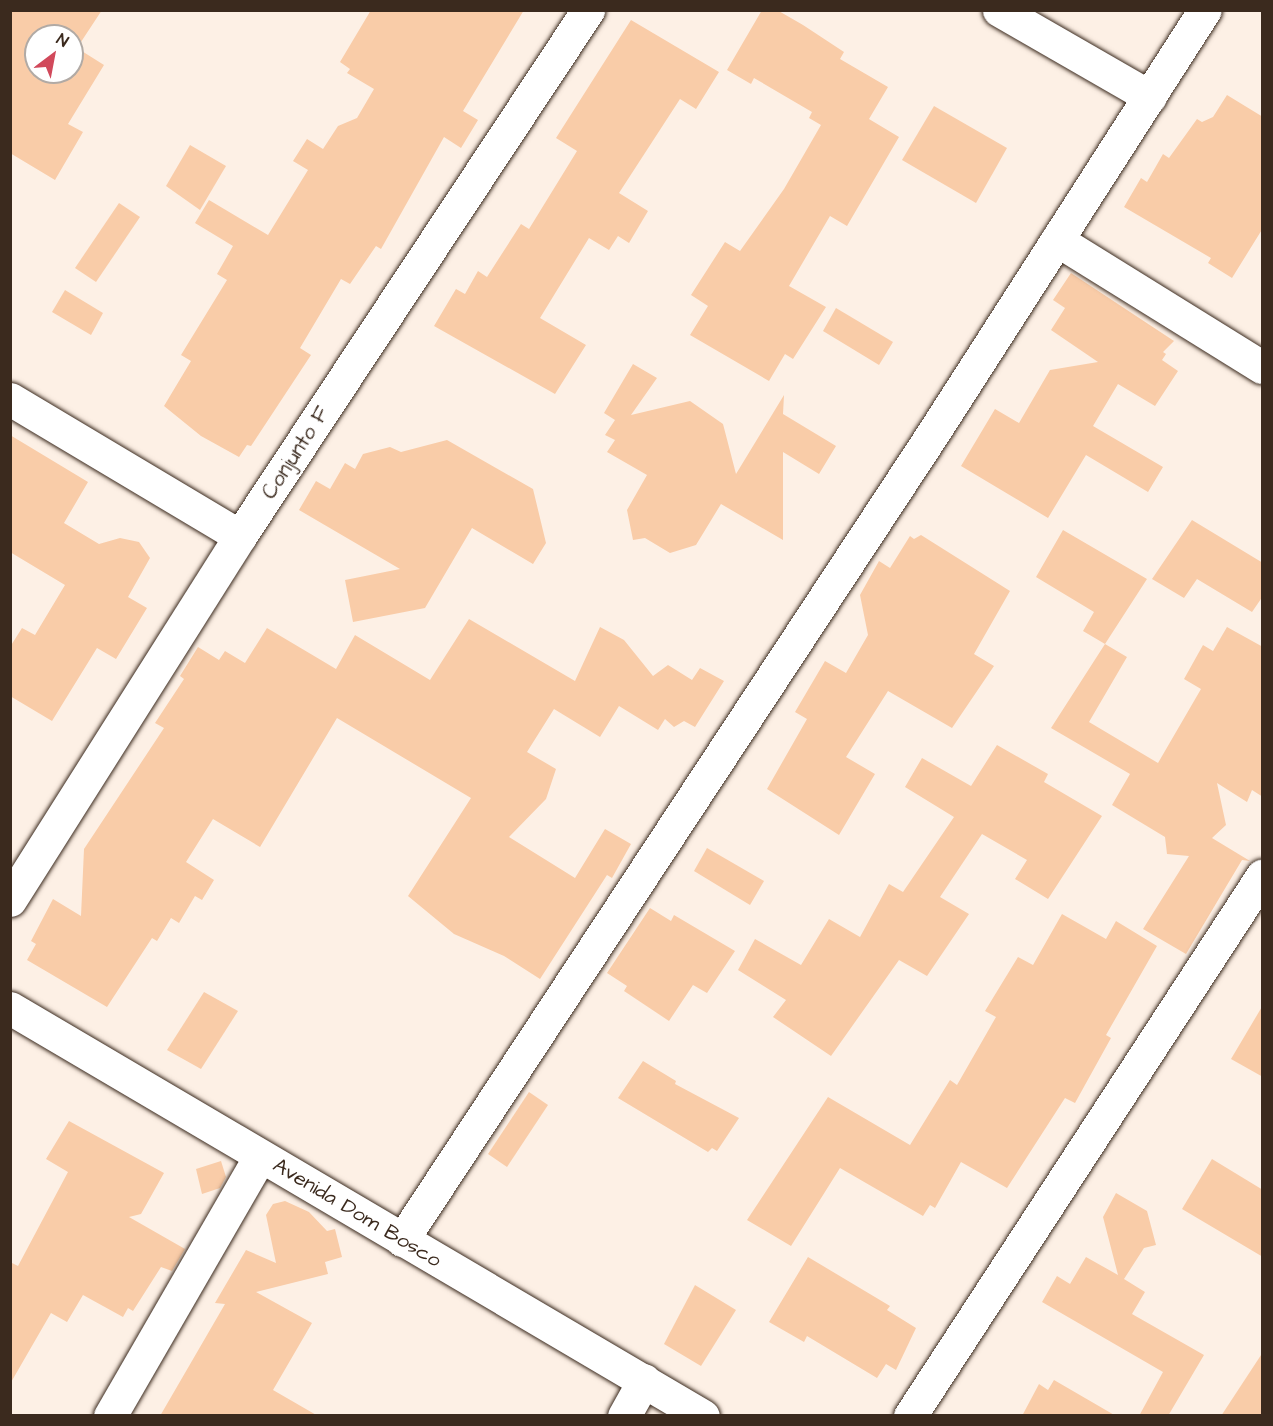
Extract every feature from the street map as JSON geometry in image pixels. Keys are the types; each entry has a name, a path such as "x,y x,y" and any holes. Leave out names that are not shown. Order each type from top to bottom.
{"street":[{"name":"Conjunto F","path":"10,900 240,536 588,10"},
{"path":"999,10 1150,97"},
{"path":"402,1240 1057,240 1205,10"},
{"path":"1057,240 1263,367"},
{"path":"10,399 240,536"},
{"path":"910,1416 1263,876"},
{"name":"Avenida Dom Bosco","path":"10,1008 704,1416"},
{"path":"110,1416 260,1156"},
{"path":"624,1416 644,1380"}],"building":[{"path":"10,10 102,10 84,37 84,24 24,24 24,84 84,84 84,52 104,65 68,124 83,132 55,180 10,153"},
{"path":"371,10 524,10 463,111 478,120 461,148 444,137 381,249 376,246 350,284 341,279 300,348 311,355 251,446 247,445 239,457 201,436 164,406 191,361 181,355 227,280 217,274 233,246 195,223 209,200 268,235 308,170 293,161 307,139 323,149 338,126 357,118 374,89 347,73 350,69 340,62"},
{"path":"762,10 777,10 803,25 844,52 840,59 888,87 869,119 899,137 847,226 830,216 789,286 826,307 793,359 785,354 769,381 690,335 708,306 691,295 725,242 740,251 784,189 821,125 809,118 812,112 754,78 751,84 727,70"},
{"path":"631,20 719,72 696,109 680,99 619,193 648,211 629,243 618,236 609,250 589,238 540,318 586,345 555,394 434,326 456,289 465,294 478,271 487,277 521,224 529,229 577,151 556,138"},
{"path":"1227,95 1263,117 1263,228 1232,278 1208,263 1211,258 1124,207 1141,178 1147,182 1163,154 1169,158 1197,119 1202,122 1213,117"},
{"path":"934,106 1007,148 976,203 902,160"},
{"path":"190,145 226,166 200,210 166,186"},
{"path":"119,203 140,217 96,282 75,268"},
{"path":"1071,273 1174,341 1163,352 1166,354 1162,360 1178,371 1155,406 1118,384 1093,426 1163,467 1148,492 1086,455 1048,518 961,466 995,409 1019,423 1050,370 1098,362 1051,330 1065,308 1053,300"},
{"path":"65,290 103,313 91,335 52,312"},
{"path":"836,308 893,342 879,365 823,331"},
{"path":"633,364 657,378 631,415 690,401 723,424 736,474 784,395 783,414 836,446 819,474 783,452 783,540 721,504 696,545 670,553 645,538 633,540 627,510 647,475 607,452 615,440 605,435 615,420 604,413"},
{"path":"10,435 88,482 64,523 99,544 120,538 139,542 150,558 128,597 147,608 116,659 97,648 52,721 10,696 10,647 22,628 35,635 65,585 10,552"},
{"path":"447,440 533,489 546,543 533,564 472,528 425,608 353,622 345,580 400,569 299,510 316,481 330,489 345,463 355,469 363,454 390,447 401,452"},
{"path":"1192,520 1263,563 1263,596 1252,612 1197,579 1184,598 1152,579"},
{"path":"1063,530 1147,579 1105,644 1083,631 1094,612 1036,577"},
{"path":"921,535 1010,591 974,654 994,666 952,728 888,691 846,757 875,774 839,835 767,789 807,719 795,712 825,661 846,673 868,635 860,595 879,561 890,568 910,536 914,539"},
{"path":"469,619 575,681 600,627 624,640 653,676 668,665 692,680 700,668 724,681 695,727 684,721 674,727 665,719 658,730 619,706 600,737 554,709 527,752 556,769 546,799 509,837 575,878 605,829 631,844 612,878 607,875 540,979 504,956 454,934 408,896 471,798 337,718 260,847 213,819 186,862 214,880 202,900 195,896 179,923 171,918 157,941 152,938 107,1007 27,960 36,944 31,941 53,899 81,916 84,849 164,728 155,723 184,679 180,676 198,647 219,660 225,651 245,663 267,628 336,669 355,635 430,680"},
{"path":"1227,627 1263,647 1263,797 1252,790 1247,802 1217,783 1226,825 1212,838 1250,861 1242,860 1186,954 1143,929 1189,856 1167,854 1165,837 1112,805 1130,774 1051,728 1105,644 1127,657 1089,722 1158,763 1201,689 1184,679 1203,645 1213,651"},
{"path":"997,745 1048,774 1044,782 1102,816 1048,899 1015,879 1027,860 982,834 940,897 969,914 927,976 899,960 831,1056 773,1017 786,1000 738,970 755,939 801,965 829,919 860,937 889,884 903,892 954,817 905,787 922,758 971,786"},
{"path":"707,848 764,881 750,905 694,871"},
{"path":"650,908 671,921 674,915 735,951 707,993 693,985 669,1021 624,991 627,986 607,973"},
{"path":"1062,914 1106,939 1116,921 1157,946 1106,1035 1111,1038 1075,1103 1065,1098 1007,1188 961,1162 935,1208 930,1205 923,1216 840,1168 791,1246 747,1220 828,1097 910,1145 950,1080 957,1085 996,1017 985,1011 1018,957 1033,965"},
{"path":"204,992 238,1011 201,1069 167,1050"},
{"path":"1263,1005 1263,1077 1231,1059"},
{"path":"643,1061 676,1081 675,1084 739,1118 717,1151 712,1148 708,1152 618,1098"},
{"path":"529,1092 548,1105 507,1167 488,1154"},
{"path":"69,1121 164,1173 141,1214 129,1217 185,1249 172,1271 161,1267 133,1311 128,1308 123,1317 83,1295 67,1322 51,1313 10,1384 10,1262 18,1266 68,1172 46,1159"},
{"path":"1212,1159 1263,1190 1263,1257 1182,1209"},
{"path":"221,1161 226,1177 220,1188 202,1194 196,1169"},
{"path":"1116,1193 1147,1211 1156,1245 1144,1248 1124,1279 1145,1292 1132,1314 1204,1355 1168,1416 1139,1416 1163,1372 1042,1302 1057,1276 1070,1284 1086,1257 1118,1275 1103,1217"},
{"path":"285,1201 309,1212 327,1231 335,1229 342,1257 325,1262 328,1274 256,1292 312,1323 273,1390 318,1416 160,1416 225,1304 215,1303 246,1250 276,1263 266,1215 273,1204"},
{"path":"808,1257 890,1306 887,1310 916,1328 896,1370 886,1364 877,1378 807,1336 804,1342 769,1322"},
{"path":"695,1285 736,1310 701,1366 664,1344"},
{"path":"1263,1352 1263,1416 1221,1416"},
{"path":"1054,1380 1116,1416 1022,1416 1039,1384 1048,1390"}]}
